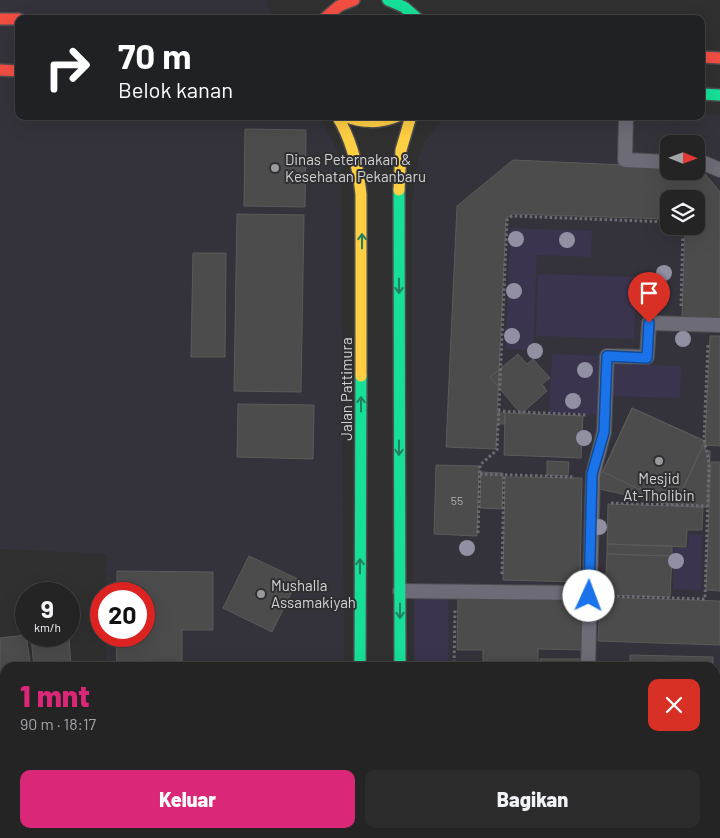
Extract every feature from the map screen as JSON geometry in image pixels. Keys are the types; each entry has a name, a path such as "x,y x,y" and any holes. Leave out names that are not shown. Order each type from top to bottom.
{"main road":[{"path":"326,15 337,0"},
{"path":"328,15 339,6 354,0"},
{"path":"388,0 396,2 415,15"},
{"path":"410,0 417,15"},
{"path":"0,19 15,20"},
{"path":"705,57 720,58"},
{"path":"0,70 15,71"},
{"path":"705,94 720,95"},
{"name":"Jalan Pattimura","path":"340,120 352,146 360,181 362,206 360,662"},
{"path":"353,120 373,123 391,120"},
{"path":"400,662 398,177 401,150 410,120"}],"lane":[{"path":"626,120 625,160 660,162"},
{"path":"705,163 720,170"},
{"path":"588,662 592,477 604,432 607,356 647,358 649,323 714,325"},
{"path":"400,591 589,594"}],"path":[{"path":"478,533 480,466 497,450 507,220 512,216 660,222"},
{"path":"681,324 683,235"},
{"path":"589,594 705,598 709,463 704,438 714,325"},
{"path":"498,411 605,415"},
{"path":"480,474 592,477"},
{"path":"502,592 504,475"},
{"path":"592,502 707,506"},
{"path":"454,662 455,591"}],"shaded area":[{"path":"0,0 265,0 272,15 15,15 15,120 322,120 341,159 344,662 106,662 106,647 155,647 155,582 106,582 107,554 0,549"},
{"path":"705,114 720,115 720,662 413,662 412,202 418,159 424,143 442,120 705,120"},
{"path":"510,228 592,231 591,257 537,255 533,350 506,349"},
{"path":"538,274 636,277 634,339 536,336"},
{"path":"552,354 603,356 600,415 549,412"},
{"path":"612,364 681,366 680,398 611,396"},
{"path":"689,534 702,535 701,590 673,589 674,548 688,548"},
{"path":"415,595 448,595 448,662 415,662"}],"building":[{"name":"Dinas Peternakan & Kesehatan Pekanbaru","path":"245,129 306,130 305,207 244,206"},
{"path":"513,160 660,167 660,180 705,180 705,174 720,192 720,319 682,318 685,235 705,235 705,190 660,190 660,219 512,214 506,219 497,413 505,413 505,424 497,424 496,449 446,447 457,206"},
{"path":"237,214 304,215 301,392 234,391"},
{"path":"193,253 226,253 225,357 191,357"},
{"path":"710,336 720,336 720,446 705,445"},
{"path":"518,354 527,364 533,359 550,378 542,384 547,391 521,414 490,377"},
{"path":"238,404 314,405 313,459 237,457"},
{"name":"Mesjid At-Tholibin","path":"632,408 705,441 705,450 710,451 708,507 675,506 595,488"},
{"name":"Mesjid At-Tholibin","path":"632,408 705,441 675,506 603,472"},
{"path":"505,413 583,416 581,458 504,455"},
{"path":"705,441 705,450 710,451 708,507 675,506"},
{"path":"547,461 569,462 568,476 547,475"},
{"path":"711,462 720,462 720,591 706,590"},
{"path":"436,465 479,466 477,536 434,534"},
{"path":"481,472 503,473 502,509 480,508"},
{"path":"505,477 582,478 580,582 503,580"},
{"path":"608,504 703,507 702,530 687,530 686,547 607,544"},
{"path":"607,544 672,546 672,556 607,554"},
{"path":"607,554 672,556 670,597 605,595"},
{"name":"Mushalla Assamakiyah","path":"249,556 298,579 272,632 223,608"},
{"path":"117,571 213,572 213,630 182,630 182,662 117,662 116,647 155,647 155,582 117,582"},
{"path":"600,597 720,601 720,645 598,641"},
{"path":"458,598 587,598 586,650 538,649 538,662 483,662 483,650 457,650"},
{"path":"15,636 15,647 28,647 30,662 0,662 0,638"},
{"path":"32,647 70,647 71,662 33,662"},
{"path":"630,655 713,657 713,662 630,662"},
{"path":"540,659 586,659 586,662 540,662"}],"traffic: fast":[{"path":"388,0 404,7 413,15"},
{"path":"705,94 720,95"},
{"path":"399,190 400,662"},
{"path":"360,662 361,376"}],"traffic: slow":[{"path":"339,120 347,134 354,154 361,194 361,376"},
{"path":"358,120 371,122 384,120"},
{"path":"399,190 401,150 410,120"}],"traffic: jam":[{"path":"329,15 339,6 354,0"},
{"path":"0,19 15,19"},
{"path":"705,57 720,58"},
{"path":"0,70 15,71"}],"place":[{"name":"Dinas Peternakan & Kesehatan Pekanbaru","path":"275,168"},
{"name":"Mesjid At-Tholibin","path":"659,461"},
{"name":"Mushalla Assamakiyah","path":"261,594"}],"route":[{"path":"589,596 592,474 604,432 607,356 647,358 649,323"}]}
